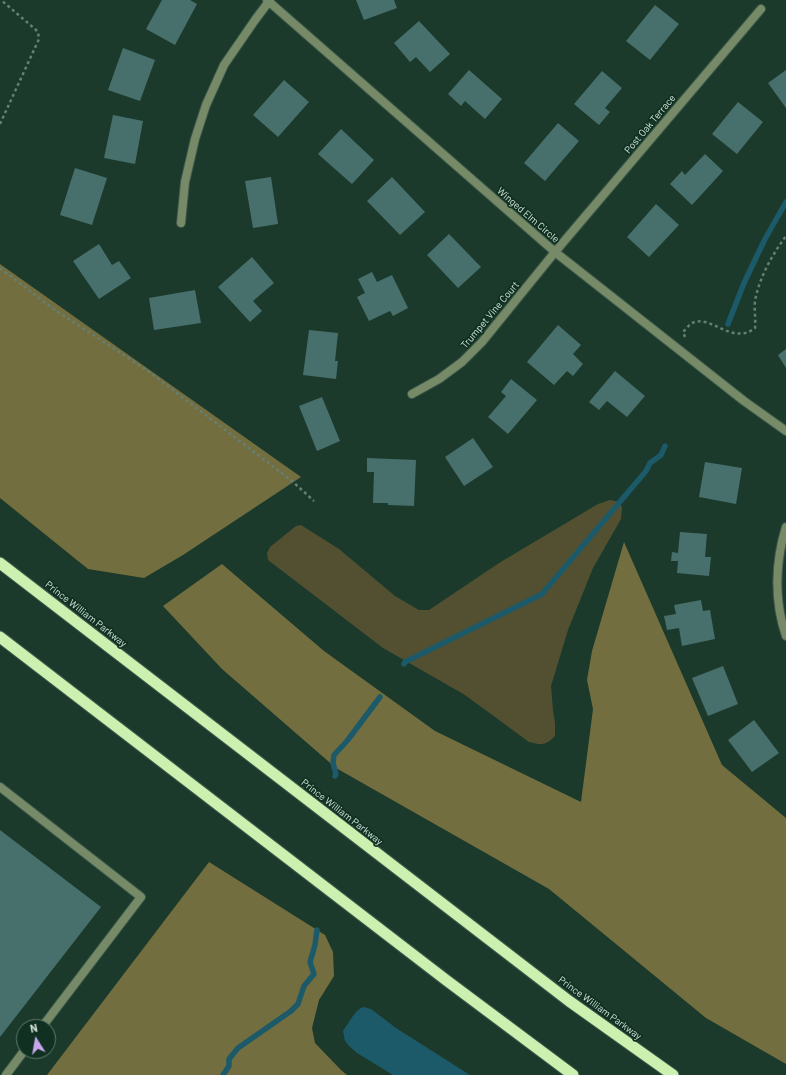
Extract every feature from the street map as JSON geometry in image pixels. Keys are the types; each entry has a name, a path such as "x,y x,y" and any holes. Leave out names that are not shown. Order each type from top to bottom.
{"highway":[{"name":"Prince William Parkway","path":"0,563 569,1001 673,1075"},
{"path":"0,637 440,975 573,1075"}],"street":[{"path":"181,223 184,182 195,139 206,105 224,64 269,0"},
{"name":"Winged Elm Circle","path":"269,0 555,252 744,401 786,431"},
{"name":"Post Oak Terrace","path":"555,252 761,9"},
{"name":"Trumpet Vine Court","path":"412,394 439,379 462,362 477,347 555,252"},
{"path":"786,527 781,545 777,573 778,601 786,636"},
{"path":"0,787 141,897 48,1019"},
{"path":"6,1075 18,1059"}],"path":[{"path":"0,124 39,39 38,32 1,0"},
{"path":"692,360 683,332 693,323 698,322 709,324 730,332 741,334 748,333 754,328 756,322 754,311 755,301 760,282 786,236"},
{"path":"0,268 52,308 148,371 292,481 314,501"}],"shaded area":[{"path":"0,264 301,477 183,555 144,578 88,569 0,498"},
{"path":"610,500 620,502 622,508 621,519 593,568 568,630 551,686 555,736 549,742 543,744 529,742 465,695 383,648 268,560 267,553 270,547 296,526 301,525 339,549 395,596 419,610 429,610 499,563 598,504"},
{"path":"624,542 722,765 786,818 786,1064 706,1018 549,889 336,768 222,669 163,606 222,564 324,651 435,731 581,802 593,709 587,680 592,651"},
{"path":"209,862 325,935 333,952 334,976 319,1000 312,1028 315,1043 347,1075 47,1075"}],"water":[{"path":"363,1007 371,1009 396,1028 470,1075 393,1075 357,1053 345,1041 343,1031 354,1014"}],"building":[{"path":"162,0 190,0 197,4 175,45 146,29"},
{"path":"356,0 394,0 397,8 364,20"},
{"path":"655,5 679,24 650,60 626,41"},
{"path":"419,21 450,54 430,72 416,57 410,62 394,43"},
{"path":"123,48 155,60 140,101 108,90"},
{"path":"469,70 502,99 485,119 465,101 461,106 448,94"},
{"path":"786,70 786,108 768,83"},
{"path":"602,71 622,88 605,108 610,112 599,125 574,104"},
{"path":"284,80 309,102 278,137 253,115"},
{"path":"738,102 763,122 737,154 712,134"},
{"path":"113,115 143,121 135,164 104,158"},
{"path":"558,123 579,141 545,181 524,163"},
{"path":"341,129 374,160 352,184 318,154"},
{"path":"705,154 723,171 692,205 670,184 682,171 685,175"},
{"path":"75,168 107,178 92,225 60,215"},
{"path":"271,177 278,224 253,228 245,181"},
{"path":"392,177 425,212 400,235 367,201"},
{"path":"656,204 679,225 649,257 627,237"},
{"path":"449,234 481,267 458,288 427,255"},
{"path":"99,244 112,265 119,261 131,278 99,299 73,261"},
{"path":"252,257 274,283 253,301 262,311 250,322 218,287"},
{"path":"372,272 377,282 392,275 408,308 393,316 390,311 369,321 357,297 365,293 358,279"},
{"path":"195,290 201,323 154,330 149,298"},
{"path":"558,325 581,345 573,354 583,364 573,376 567,371 554,385 527,362"},
{"path":"309,330 338,333 335,361 338,361 336,379 303,375"},
{"path":"786,349 786,368 778,355"},
{"path":"615,371 645,396 627,417 607,401 599,410 589,402"},
{"path":"511,379 537,400 508,434 488,417 506,396 501,392"},
{"path":"322,397 340,441 317,451 299,406"},
{"path":"473,438 493,467 464,486 445,457"},
{"path":"367,458 416,460 414,506 373,503 374,472 367,472"},
{"path":"705,462 742,468 736,504 699,497"},
{"path":"680,532 707,534 705,557 711,557 709,576 677,573 678,561 671,561 672,552 678,553"},
{"path":"701,600 703,611 710,610 715,639 682,646 679,628 667,630 664,616 676,614 674,605"},
{"path":"723,666 738,704 708,716 692,678"},
{"path":"754,720 779,753 752,772 728,740"},
{"path":"0,830 101,907 0,1037"}],"waterway":[{"path":"728,324 744,283 765,239 786,202"},
{"path":"404,664 405,662 542,594 646,471 650,463 661,455 665,446"},
{"path":"335,776 336,774 333,763 334,755 347,741 380,697"},
{"path":"223,1075 229,1066 229,1059 238,1048 291,1011 298,1004 304,986 314,974 310,962 315,945 317,930"}]}
